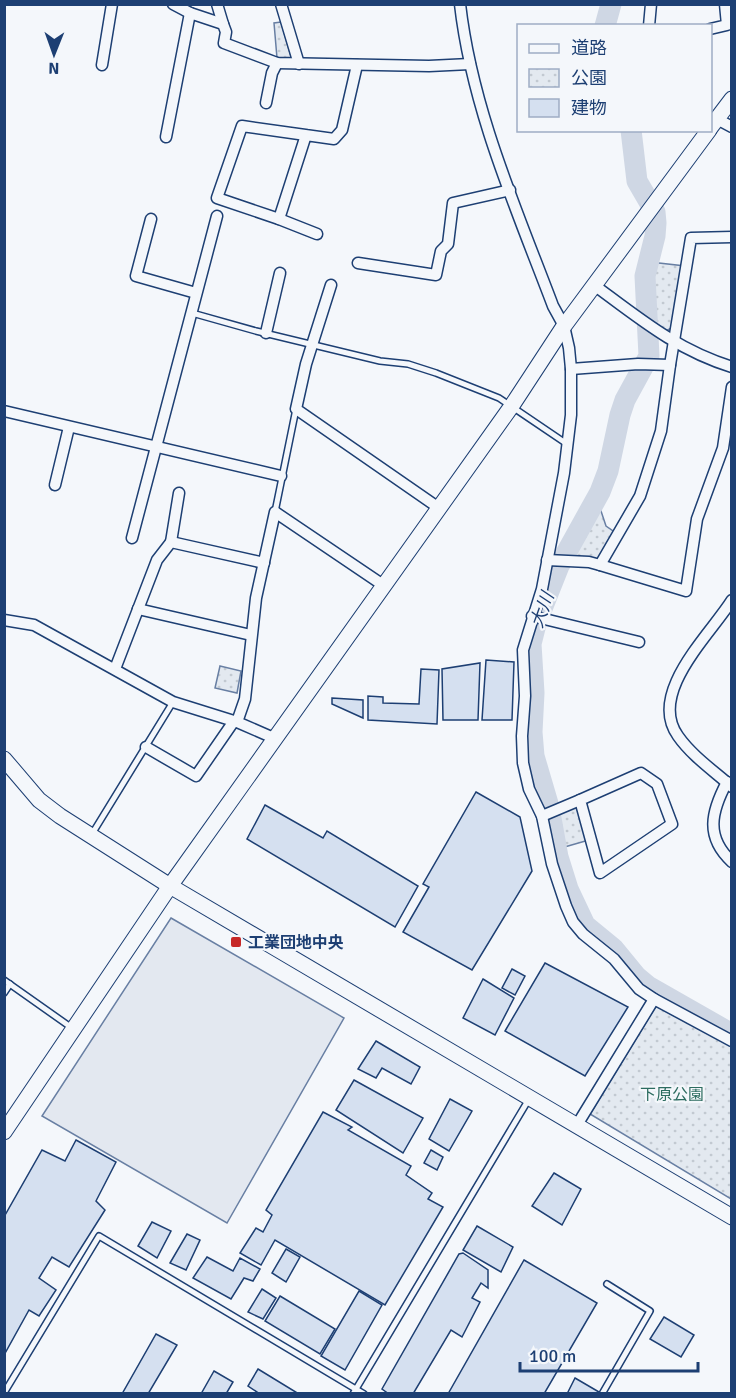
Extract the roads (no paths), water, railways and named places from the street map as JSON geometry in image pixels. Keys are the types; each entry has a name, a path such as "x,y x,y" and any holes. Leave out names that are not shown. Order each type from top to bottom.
{"street":[{"path":"102,65 112,4"},
{"path":"173,4 190,13 223,24"},
{"path":"218,4 226,32 224,43 277,63 357,66 470,64"},
{"path":"281,4 299,64"},
{"path":"460,4 470,64 492,143 553,306 564,326 572,369 568,445 551,560 523,650 525,696 522,736 523,763 529,789 542,816 552,864 573,921 583,934 614,959 639,989 730,1038"},
{"path":"649,24 651,4"},
{"path":"712,29 726,26 725,4"},
{"path":"166,137 190,13"},
{"path":"266,103 272,74 277,63"},
{"path":"317,234 217,198 242,126 334,139 342,130 357,66"},
{"path":"712,126 732,99"},
{"path":"712,126 732,127"},
{"path":"4,1132 170,886 511,407 564,326 708,132"},
{"path":"279,219 306,135"},
{"path":"358,263 436,275 441,251 448,244 453,203 510,190"},
{"path":"132,538 217,216"},
{"path":"151,219 136,276 196,293"},
{"path":"600,565 640,496 662,431 665,365 674,343 691,238 732,237"},
{"path":"266,333 280,273"},
{"path":"331,285 312,344 296,409 439,508"},
{"path":"594,285 674,343 711,361 732,367"},
{"path":"572,369 638,364 665,365"},
{"path":"551,560 600,565 686,591 697,519 723,448 732,387"},
{"path":"4,411 281,476"},
{"path":"55,485 69,427"},
{"path":"115,669 157,560 171,542 179,493"},
{"path":"146,747 196,776 236,722 245,699 250,635 275,512 384,585"},
{"path":"171,542 264,563"},
{"path":"732,600 674,682 670,709 676,735 729,785 717,800 713,816 713,832 716,844 732,862"},
{"path":"138,609 250,635"},
{"path":"532,616 639,642"},
{"path":"4,620 34,625 173,702 236,722 276,739"},
{"path":"4,759 39,800 170,886 732,1217"},
{"path":"542,816 641,773 657,784 672,824 600,873 580,800"},
{"path":"577,1125 654,999"}],"lane":[{"path":"191,313 380,361 408,364 436,373 499,398 568,445"},
{"path":"275,512 296,409"},
{"path":"91,835 173,702"},
{"path":"4,993 7,982 74,1029"},
{"path":"354,1391 530,1098"},
{"path":"4,1393 99,1236 354,1391 364,1394"},
{"path":"602,1394 650,1311 607,1284"}],"waterway":[{"name":"大川","path":"606,24 611,4"},
{"name":"大川","path":"631,132 637,181 655,212 656,223 645,276 649,356 625,400 608,471 600,492 559,566 536,624 531,644 534,756 549,807 558,857 568,889 585,925 613,948 636,976 648,986 732,1034"}],"place":[{"name":"工業団地中央","path":"236,942"}],"park label":[{"name":"下原公園","path":"672,1094"}]}
